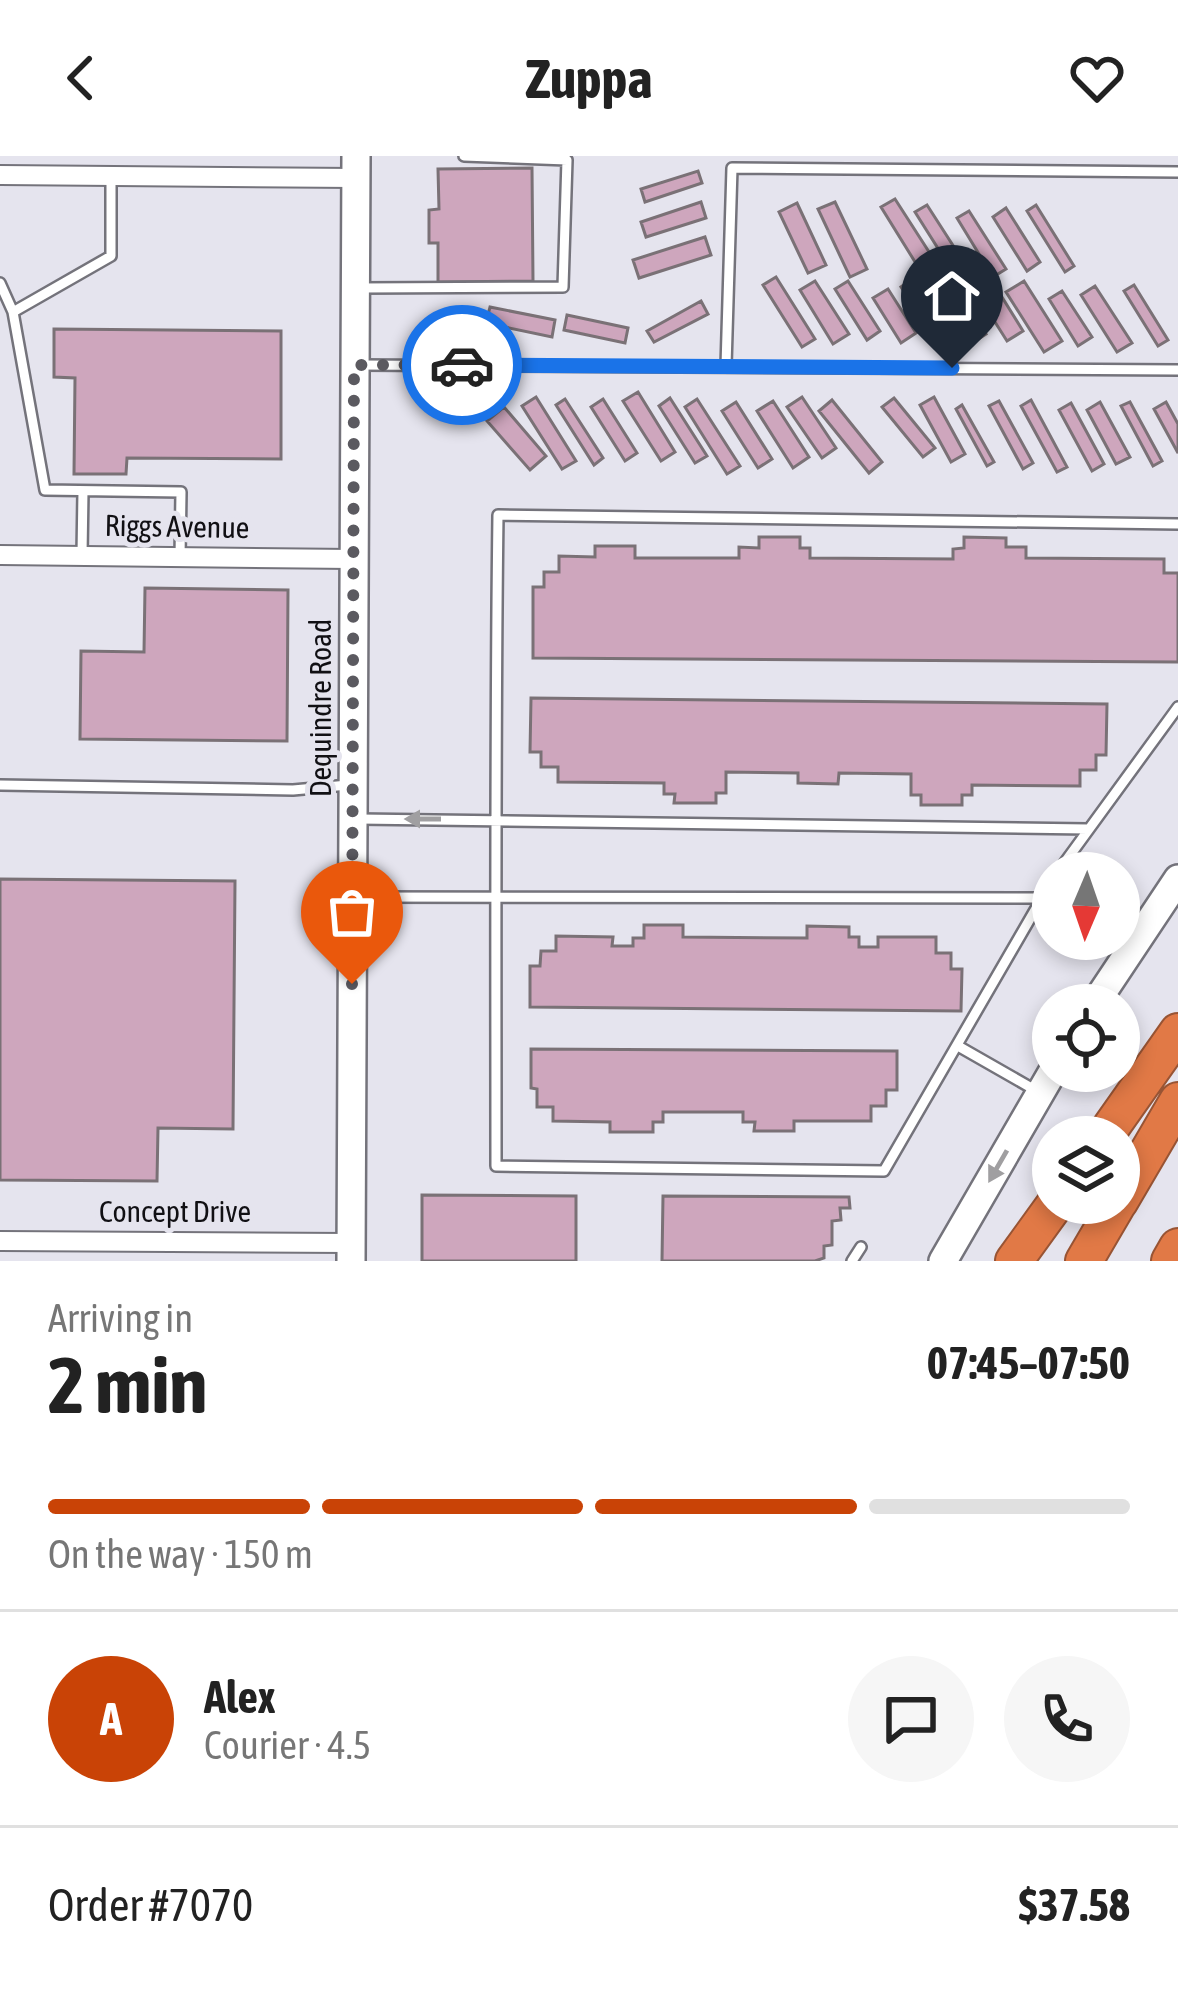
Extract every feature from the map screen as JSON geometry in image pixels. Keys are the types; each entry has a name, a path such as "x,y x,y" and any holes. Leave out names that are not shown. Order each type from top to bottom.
{"highway":[{"path":"1119,1116 1178,1032"},
{"path":"1140,1166 1178,1101"},
{"path":"1014,1261 1041,1224"},
{"path":"1084,1261 1106,1224"},
{"path":"1170,1261 1178,1247"}],"main road":[{"name":"Dequindre Road","path":"351,1252 355,167"},
{"path":"1108,984 1178,879"},
{"path":"943,1261 1040,1092"}],"street":[{"path":"0,175 49,165 111,176 355,167"},
{"name":"Riggs Avenue","path":"0,555 352,559"},
{"name":"Concept Drive","path":"0,1241 351,1252"}],"lane":[{"path":"354,288 563,287 567,160 464,156"},
{"path":"726,366 732,168 1178,172"},
{"path":"13,312 111,256 111,176"},
{"path":"0,283 13,312 45,490 182,492 180,557"},
{"path":"354,365 1178,370"},
{"path":"82,556 83,491"},
{"path":"1032,912 884,1171 496,1166 498,515 1178,524"},
{"path":"1072,852 1176,714"},
{"path":"0,785 293,790 353,784"},
{"path":"353,819 1088,829"},
{"path":"353,897 1032,898"},
{"path":"958,1046 1032,1076"},
{"path":"852,1261 861,1246"}],"building":[{"path":"532,168 533,281 438,282 438,243 429,243 429,210 439,209 438,169"},
{"path":"698,171 702,183 645,202 641,189"},
{"path":"895,199 940,269 925,278 881,207"},
{"path":"701,202 706,218 646,237 641,222"},
{"path":"835,202 867,269 850,277 818,209"},
{"path":"797,203 826,265 808,273 779,212"},
{"path":"927,205 963,261 951,269 915,212"},
{"path":"1036,205 1074,266 1065,272 1027,211"},
{"path":"1006,208 1040,262 1027,271 993,217"},
{"path":"969,211 1006,269 993,277 957,218"},
{"path":"705,237 711,255 639,278 633,260"},
{"path":"776,277 815,339 802,347 763,285"},
{"path":"915,277 955,341 941,349 901,287"},
{"path":"952,280 986,334 971,344 937,289"},
{"path":"815,281 849,334 833,344 800,290"},
{"path":"848,281 880,331 867,340 835,289"},
{"path":"992,281 1023,331 1007,341 976,292"},
{"path":"1024,281 1062,341 1044,352 1006,292"},
{"path":"1134,285 1168,340 1158,346 1124,291"},
{"path":"1095,286 1132,343 1117,352 1081,295"},
{"path":"888,289 916,333 901,343 873,298"},
{"path":"1062,291 1092,337 1078,346 1049,299"},
{"path":"701,301 708,314 654,342 647,331"},
{"path":"490,307 555,320 552,337 486,323"},
{"path":"567,315 628,328 625,343 564,330"},
{"path":"54,329 281,331 281,459 127,458 126,474 74,474 75,378 54,377"},
{"path":"638,392 675,452 661,461 623,401"},
{"path":"536,397 576,461 562,469 522,406"},
{"path":"802,397 836,448 822,458 787,407"},
{"path":"934,397 965,454 951,462 920,405"},
{"path":"670,398 707,456 695,463 659,406"},
{"path":"894,398 935,448 923,457 882,407"},
{"path":"565,399 603,458 594,465 556,405"},
{"path":"603,399 637,453 625,461 591,407"},
{"path":"697,399 740,466 727,474 685,407"},
{"path":"832,400 882,462 869,473 819,411"},
{"path":"1031,400 1067,467 1057,472 1021,406"},
{"path":"773,401 809,457 793,468 757,411"},
{"path":"999,401 1033,463 1023,469 989,406"},
{"path":"736,402 772,459 758,468 722,411"},
{"path":"1100,402 1130,457 1116,464 1087,410"},
{"path":"1130,402 1162,461 1153,466 1121,406"},
{"path":"1166,402 1178,424 1178,453 1154,409"},
{"path":"1071,403 1104,464 1092,471 1059,410"},
{"path":"962,405 994,462 987,466 956,409"},
{"path":"504,407 546,456 530,470 487,421"},
{"path":"759,537 800,537 800,548 810,548 810,558 953,559 953,549 964,548 964,537 1006,538 1006,547 1026,547 1026,558 1164,559 1164,573 1178,573 1178,662 533,658 533,587 544,587 544,572 559,572 559,556 595,557 595,546 635,546 635,558 739,558 739,547 759,548"},
{"path":"145,588 288,590 287,741 80,739 81,651 144,652"},
{"path":"531,698 1107,704 1106,755 1096,755 1096,770 1080,770 1080,786 972,785 972,795 962,795 962,805 921,805 921,795 911,795 911,774 839,773 838,784 798,783 798,773 726,772 726,793 716,793 716,803 674,803 675,794 664,794 664,783 558,782 558,767 541,767 541,752 530,752"},
{"path":"0,879 235,881 233,1129 158,1128 157,1181 0,1180"},
{"path":"644,925 683,925 683,937 807,938 807,926 849,927 849,937 859,937 859,947 878,947 878,937 936,937 936,953 951,953 951,969 962,969 961,1011 530,1007 530,966 540,966 541,951 556,951 556,936 613,937 612,946 633,946 633,938 644,938"},
{"path":"531,1049 897,1051 897,1090 886,1090 886,1106 871,1106 871,1121 794,1121 794,1131 754,1131 755,1122 743,1122 743,1112 663,1112 663,1122 653,1122 653,1132 610,1132 610,1122 553,1121 553,1107 537,1107 537,1089 531,1088"},
{"path":"422,1195 576,1196 576,1261 422,1261"},
{"path":"663,1196 849,1197 850,1208 840,1208 841,1220 832,1221 832,1245 824,1246 824,1258 815,1261 662,1261"}],"way so far":[{"path":"352,984 354,365 462,365"}],"route":[{"path":"462,365 952,368"}]}
